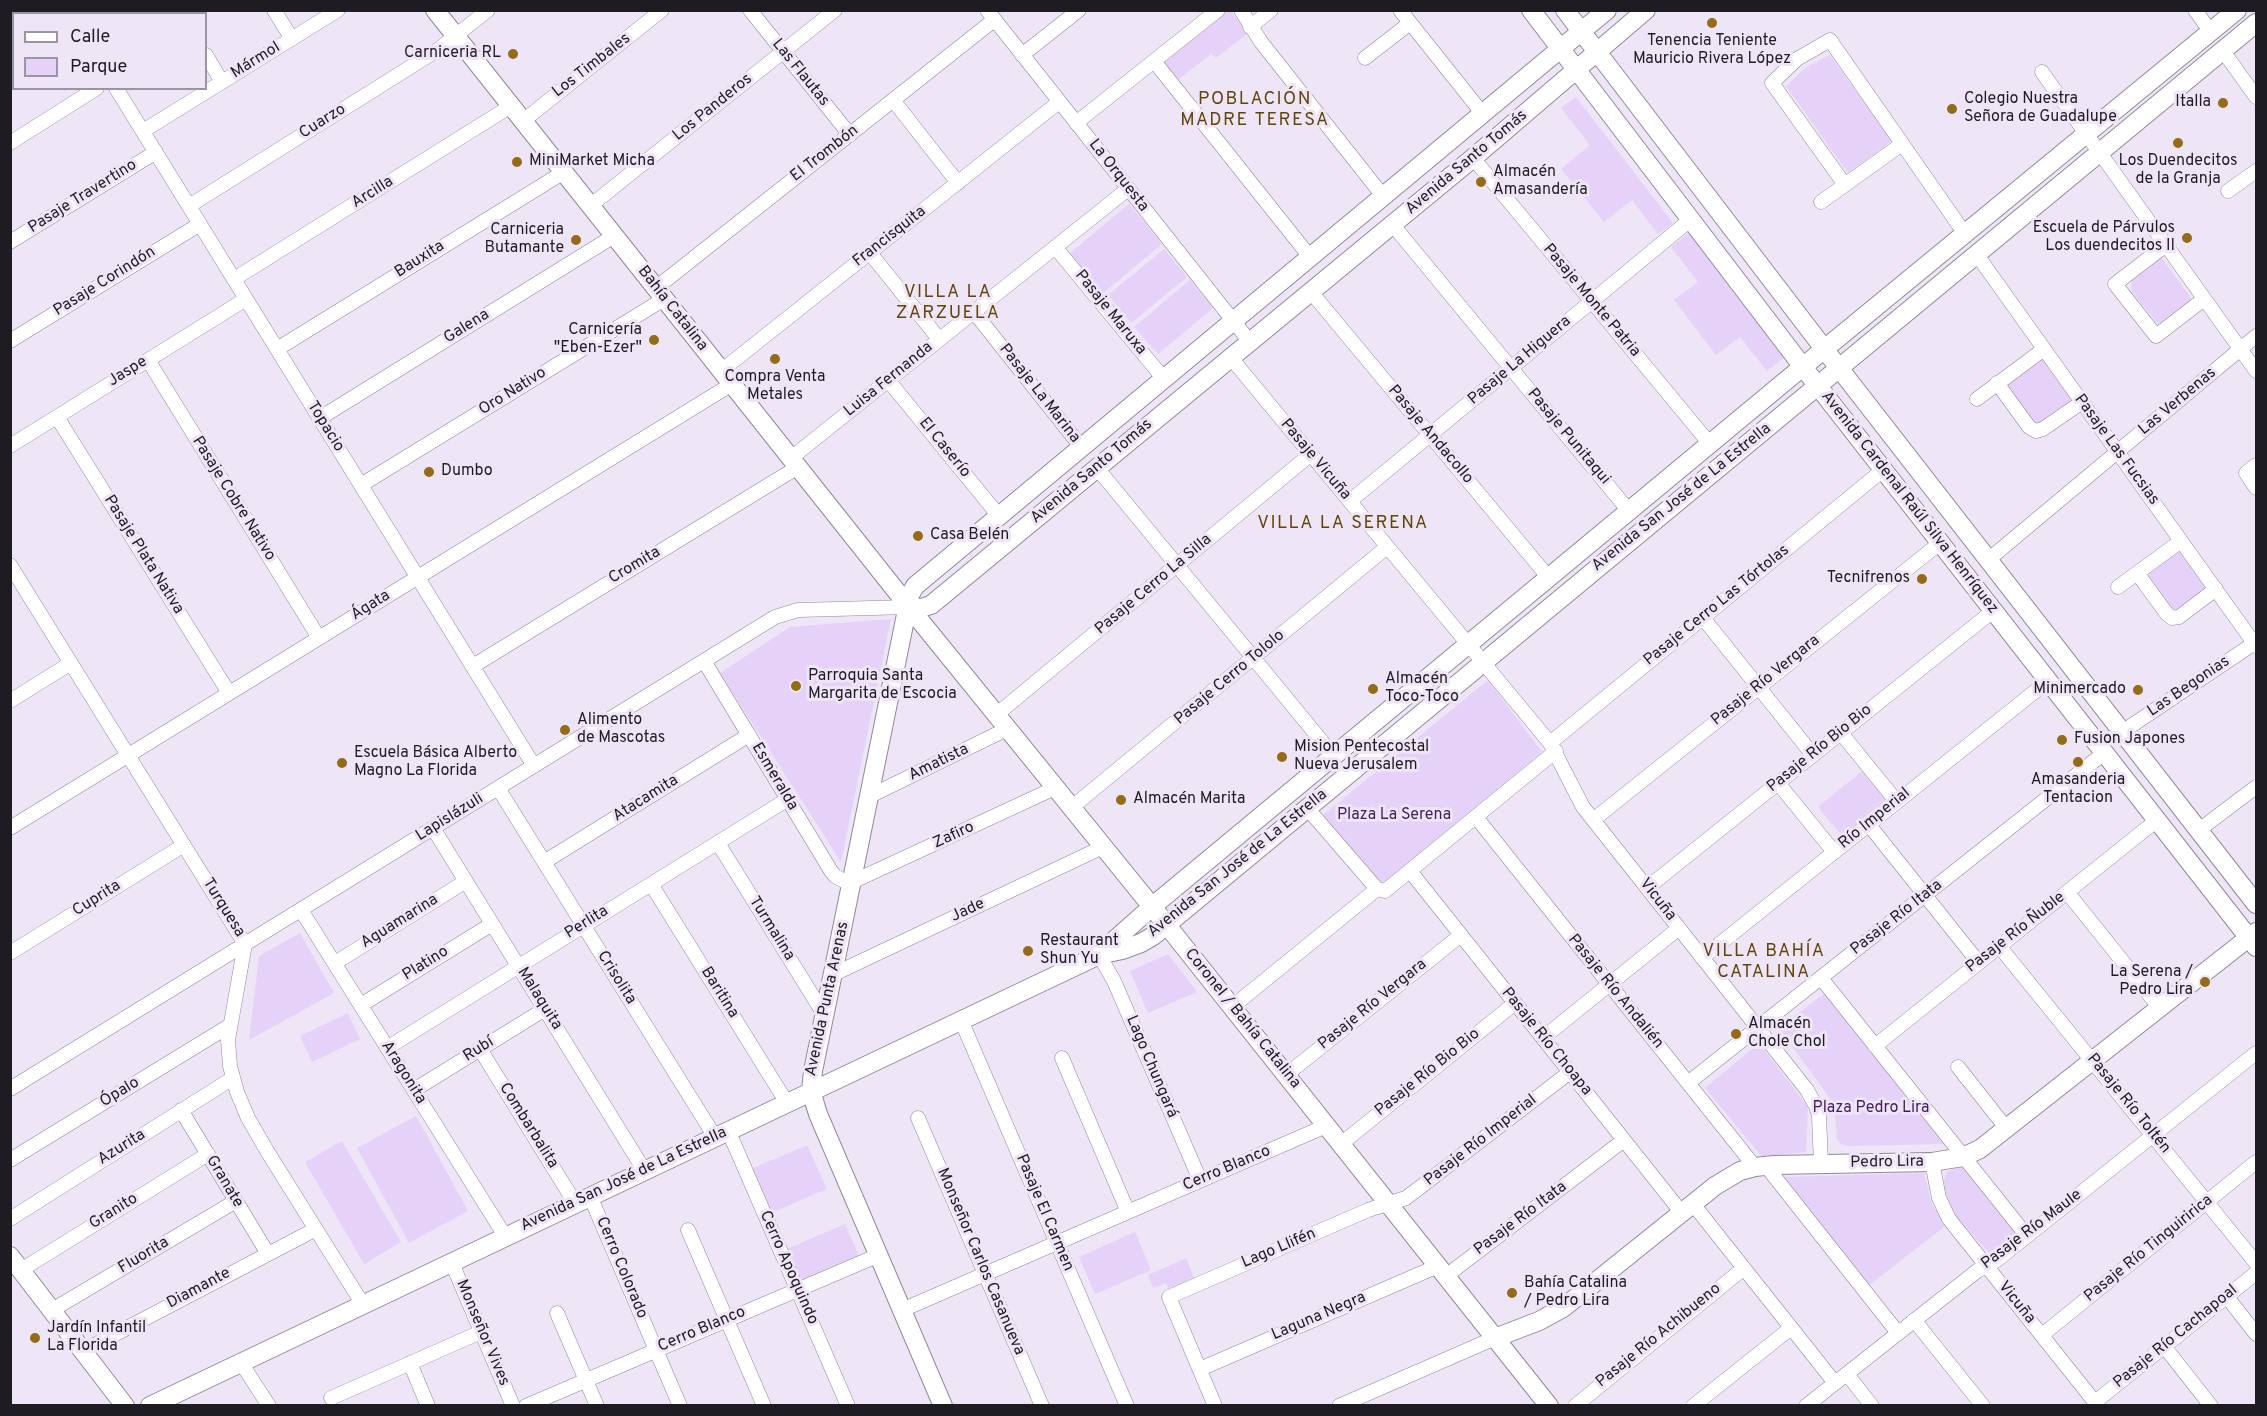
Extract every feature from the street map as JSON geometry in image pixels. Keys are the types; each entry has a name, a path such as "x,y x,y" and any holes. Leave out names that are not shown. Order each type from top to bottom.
{"main road":[{"name":"Bahía Catalina","path":"435,10 909,607"},
{"name":"Avenida Cardenal Raúl Silva Henríquez","path":"1531,10 1883,470 2104,753 2254,939"},
{"name":"Avenida Cardenal Raúl Silva Henríquez","path":"1565,10 1825,350 2256,904"},
{"name":"Avenida Santo Tomás","path":"1606,10 1588,42 1567,59 1473,158 931,605 921,608 909,607 910,595 915,586 1483,114 1567,59 1588,42 1646,10"},
{"name":"Avenida San José de La Estrella","path":"1099,955 1152,908 1629,511 2237,10"},
{"name":"Avenida San José de La Estrella","path":"150,1406 362,1303 1099,955 1142,943 1840,369 2256,23"},
{"name":"Coronel / Bahía Catalina","path":"909,607 1166,924 1549,1406"},
{"name":"Avenida Punta Arenas","path":"909,607 811,1092 820,1119 943,1406"},
{"name":"Pedro Lira","path":"1496,1338 1539,1321 1563,1308 1731,1175 1760,1166 1932,1162 1963,1157 1980,1149 2160,1008 2254,939"},
{"path":"16,1263 125,1406"}],"street":[{"path":"274,10 292,39"},
{"name":"Mármol","path":"143,131 338,10"},
{"name":"Cuarzo","path":"189,206 439,50 488,10"},
{"name":"Los Timbales","path":"523,121 662,10"},
{"name":"Las Flautas","path":"750,10 850,135"},
{"name":"Los Panderos","path":"590,206 835,10"},
{"path":"1022,56 1078,10"},
{"path":"1076,123 1218,10"},
{"path":"1242,10 1250,27 1383,196"},
{"path":"1250,27 1271,10"},
{"path":"1400,10 1483,114"},
{"path":"2195,10 2211,32"},
{"name":"La Orquesta","path":"990,15 1250,342"},
{"name":"El Trombón","path":"660,293 893,100 990,15"},
{"path":"1365,58 1410,23"},
{"path":"1845,185 1772,83 1797,59 1830,40 1965,234"},
{"path":"2223,51 2256,97"},
{"path":"207,57 222,82"},
{"path":"1154,61 1310,257"},
{"path":"2042,72 2256,372"},
{"path":"10,143 94,90"},
{"name":"Topacio","path":"117,90 534,766"},
{"path":"893,100 958,183"},
{"name":"Francisquita","path":"727,377 870,253 1059,102"},
{"name":"Arcilla","path":"234,279 511,106"},
{"path":"1821,202 1902,144"},
{"name":"Pasaje Travertino","path":"10,242 156,152"},
{"name":"Pasaje Monte Patria","path":"1473,158 1710,444"},
{"name":"Bauxita","path":"277,349 564,172"},
{"path":"2228,191 2252,174 2256,189"},
{"name":"Luisa Fernanda","path":"794,462 888,380 1128,189"},
{"name":"Pasaje La Higuera","path":"1350,501 1690,220"},
{"name":"Pasaje Corindón","path":"10,341 200,224"},
{"name":"Pasaje Punitaqui","path":"1392,225 1629,511"},
{"name":"Galena","path":"320,418 614,236"},
{"path":"2166,245 2115,284 2156,336 2204,299"},
{"name":"Pasaje Maruxa","path":"1055,247 1164,379"},
{"path":"870,253 939,339"},
{"name":"Pasaje Las Fucsias","path":"1977,255 2256,644"},
{"name":"Pasaje Andacollo","path":"1311,292 1549,578"},
{"name":"Oro Nativo","path":"361,485 660,293"},
{"name":"Jaspe","path":"10,446 246,299"},
{"name":"Pasaje La Marina","path":"974,312 1082,448"},
{"name":"Las Verbenas","path":"1988,560 2256,336"},
{"path":"1977,399 2044,350"},
{"name":"Pasaje Vicuña","path":"1231,358 1468,645"},
{"name":"Pasaje Cobre Nativo","path":"148,360 319,638"},
{"name":"Ágata","path":"10,828 418,577 727,377"},
{"name":"El Caserío","path":"888,380 999,516"},
{"path":"1998,383 2029,427 2036,431 2043,429 2082,402"},
{"name":"Pasaje Plata Nativa","path":"57,417 229,693"},
{"name":"Pasaje Cerro La Silla","path":"1001,722 1177,565 1311,454"},
{"name":"Cromita","path":"473,666 794,462"},
{"path":"2256,465 2246,472 2256,488"},
{"path":"1097,468 1334,756"},
{"name":"Pasaje Cerro Las Tórtolas","path":"1232,1008 1379,890 1388,890 1476,817 1553,747 1703,618 1883,470"},
{"path":"2118,587 2181,541"},
{"name":"Pasaje Río Vergara","path":"1593,820 1940,543"},
{"name":"Pasaje Cerro Tololo","path":"1071,808 1387,547"},
{"path":"2137,573 2172,618 2179,617 2216,590"},
{"name":"Turquesa","path":"13,574 71,663 245,944 229,1026 229,1053 233,1078 248,1118 362,1303"},
{"name":"Lapislázuli","path":"10,1089 775,618 789,612 807,609 909,607"},
{"name":"Pasaje Río Bio Bio","path":"1647,888 1993,611"},
{"path":"1703,618 1813,754"},
{"name":"Las Begonias","path":"2122,732 2256,644"},
{"name":"Vicuña","path":"1468,645 1553,747 1578,798 1593,820 1807,1090 1816,1106 1820,1126 1821,1164"},
{"name":"Esmeralda","path":"704,661 835,876 846,882 852,882"},
{"path":"10,701 71,663"},
{"name":"Río Imperial","path":"1702,958 2048,681"},
{"name":"Amatista","path":"870,796 1001,722"},
{"path":"1841,733 1897,802"},
{"name":"Atacamita","path":"544,862 748,735"},
{"name":"Pasaje Río Itata","path":"1688,1083 2104,753"},
{"path":"1778,783 1834,852"},
{"path":"2199,830 2256,787"},
{"name":"Crisolita","path":"498,788 584,926 721,1134"},
{"name":"Zafiro","path":"852,882 1055,788"},
{"name":"Perlita","path":"387,1048 788,799"},
{"path":"1307,808 1379,890"},
{"name":"Pasaje Río Andalién","path":"1476,817 1688,1083 1898,1333"},
{"name":"Pasaje Río Ñuble","path":"1875,1046 2157,820"},
{"path":"1869,825 1978,963"},
{"name":"Malaquita","path":"433,828 644,1170"},
{"name":"Turmalina","path":"718,843 825,1016"},
{"name":"Cuprita","path":"10,953 184,845"},
{"name":"Jade","path":"834,974 1103,847"},
{"name":"Pasaje Río Choapa","path":"1410,871 1624,1140 1744,1268 1834,1383"},
{"name":"Aguamarina","path":"334,963 466,881"},
{"name":"Baritina","path":"651,884 787,1103"},
{"path":"2067,892 2160,1008"},
{"name":"Aragonita","path":"301,910 505,1236"},
{"name":"Platino","path":"360,1005 492,924"},
{"path":"1543,1038 1679,928"},
{"name":"Pasaje Río Vergara","path":"1286,1075 1461,935"},
{"name":"Pasaje Río Toltén","path":"1999,946 2256,1263"},
{"name":"Lago Chungará","path":"1099,955 1114,981 1200,1180"},
{"path":"1821,978 2027,1236"},
{"name":"Pasaje Río Bio Bio","path":"1341,1144 1515,1003"},
{"name":"Rubí","path":"414,1090 545,1009"},
{"name":"Pasaje El Carmen","path":"961,1020 1127,1406"},
{"name":"Ópalo","path":"10,1160 229,1026"},
{"name":"Combarbalita","path":"480,1049 583,1199"},
{"name":"Pasaje Río Maule","path":"1806,1406 1914,1320 2027,1236 2256,1053"},
{"path":"1062,1058 1128,1212"},
{"path":"1958,1066 2007,1129"},
{"name":"Pasaje Río Imperial","path":"1389,1205 1406,1198 1570,1072"},
{"name":"Azurita","path":"10,1219 233,1078"},
{"name":"Granate","path":"181,1110 268,1254"},
{"name":"Monseñor Carlos Casanueva","path":"918,1118 1042,1406"},
{"name":"Cerro Blanco","path":"902,1310 1326,1126"},
{"name":"Cerro Apoquindo","path":"721,1134 798,1290 848,1406"},
{"name":"Pasaje Río Itata","path":"1442,1271 1624,1140"},
{"name":"Granito","path":"16,1263 208,1154"},
{"name":"Vicuña","path":"1932,1162 1942,1208 2097,1404"},
{"name":"Pasaje Río Tinguiririca","path":"2042,1335 2256,1162"},
{"name":"Cerro Colorado","path":"583,1199 656,1350 680,1406"},
{"name":"Fluorita","path":"52,1310 236,1201"},
{"name":"Lago Llifén","path":"1200,1369 1169,1296 1368,1210 1389,1205"},
{"name":"Diamante","path":"83,1351 316,1228"},
{"path":"688,1230 764,1406"},
{"name":"Cerro Blanco","path":"526,1406 879,1255"},
{"name":"Monseñor Vives","path":"451,1261 513,1406"},
{"name":"Pasaje Río Achibueno","path":"1575,1406 1744,1268"},
{"name":"Laguna Negra","path":"1200,1369 1442,1271"},
{"name":"Pasaje Río Cachapoal","path":"2097,1404 2164,1346 2256,1273"},
{"path":"2226,1297 2256,1334"},
{"path":"557,1313 597,1406"},
{"path":"1914,1320 1983,1406"},
{"path":"1693,1406 1791,1328"},
{"path":"331,1398 481,1332"},
{"path":"1339,1406 1496,1338"},
{"path":"2164,1346 2211,1406"},
{"path":"240,1361 269,1406"},
{"path":"410,1363 428,1406"},
{"path":"1200,1369 1215,1406"},
{"path":"1846,1374 1872,1406"}],"green space":[{"path":"1227,11 1231,11 1248,33 1216,58 1211,54 1177,81 1161,61"},
{"path":"1830,55 1892,141 1848,173 1786,86 1805,68"},
{"path":"1576,97 1673,223 1658,234 1632,200 1604,222 1561,169 1590,145 1561,108"},
{"path":"1129,204 1162,244 1103,293 1069,254"},
{"path":"1689,233 1785,357 1767,371 1740,337 1716,355 1674,300 1698,282 1671,247"},
{"path":"1164,249 1187,277 1131,323 1108,295"},
{"path":"2161,257 2194,302 2166,324 2157,323 2132,292 2131,280"},
{"path":"1190,280 1213,308 1158,354 1134,327"},
{"path":"2043,358 2073,399 2072,405 2039,427 2032,426 2006,388 2006,381"},
{"path":"2179,551 2209,591 2179,613 2171,613 2148,580 2149,572"},
{"path":"891,619 841,862 720,673 790,627"},
{"name":"Plaza La Serena","path":"1488,680 1542,752 1385,882 1380,882 1322,816"},
{"path":"1862,771 1886,800 1842,836 1818,807"},
{"path":"300,933 334,993 249,1040 259,956"},
{"path":"1168,954 1197,992 1148,1013 1130,971"},
{"name":"Plaza Pedro Lira","path":"1826,992 1946,1144 1848,1146 1841,1144 1837,1139 1834,1104 1779,1028"},
{"path":"348,1013 360,1039 312,1062 300,1036"},
{"path":"1759,1043 1808,1107 1806,1152 1762,1157 1705,1088"},
{"path":"416,1116 468,1211 409,1243 357,1148"},
{"path":"342,1141 401,1242 364,1264 305,1162"},
{"path":"807,1145 827,1189 771,1213 751,1169"},
{"path":"1962,1165 2017,1231 2016,1238 1997,1254 1990,1254 1950,1210 1942,1185 1947,1172"},
{"path":"1924,1173 1932,1205 1948,1224 1868,1286 1784,1177"},
{"path":"845,1224 859,1256 801,1282 787,1249"},
{"path":"1135,1232 1151,1270 1095,1294 1079,1257"},
{"path":"1186,1258 1195,1280 1170,1292 1166,1283 1153,1288 1148,1275"}],"place":[{"name":"Tenencia Teniente Mauricio Rivera López","path":"1712,23"},
{"name":"Carniceria RL","path":"513,54"},
{"name":"Italla","path":"2223,103"},
{"name":"Colegio Nuestra Señora de Guadalupe","path":"1952,109"},
{"name":"Los Duendecitos de la Granja","path":"2178,143"},
{"name":"MiniMarket Micha","path":"517,162"},
{"name":"Almacén Amasandería","path":"1481,182"},
{"name":"Escuela de Párvulos Los duendecitos II","path":"2187,238"},
{"name":"Carniceria Butamante","path":"576,240"},
{"name":"Carnicería \"Eben-Ezer\"","path":"654,340"},
{"name":"Compra Venta Metales","path":"775,359"},
{"name":"Dumbo","path":"429,472"},
{"name":"Casa Belén","path":"918,536"},
{"name":"Tecnifrenos","path":"1922,579"},
{"name":"Parroquia Santa Margarita de Escocia","path":"796,686"},
{"name":"Almacén Toco-Toco","path":"1373,689"},
{"name":"Minimercado","path":"2138,690"},
{"name":"Alimento de Mascotas","path":"565,730"},
{"name":"Fusion Japones","path":"2062,740"},
{"name":"Mision Pentecostal Nueva Jerusalem","path":"1282,757"},
{"name":"Amasanderia Tentacion","path":"2078,762"},
{"name":"Escuela Básica Alberto Magno La Florida","path":"342,763"},
{"name":"Almacén Marita","path":"1121,800"},
{"name":"Restaurant Shun Yu","path":"1028,951"},
{"name":"La Serena / Pedro Lira","path":"2205,982"},
{"name":"Almacén Chole Chol","path":"1736,1034"},
{"name":"Bahía Catalina / Pedro Lira","path":"1512,1293"},
{"name":"Jardín Infantil La Florida","path":"35,1338"}],"district":[{"name":"POBLACIÓN MADRE TERESA","path":"1255,110"},
{"name":"VILLA LA ZARZUELA","path":"948,303"},
{"name":"VILLA LA SERENA","path":"1343,524"},
{"name":"VILLA BAHÍA CATALINA","path":"1764,962"}]}
